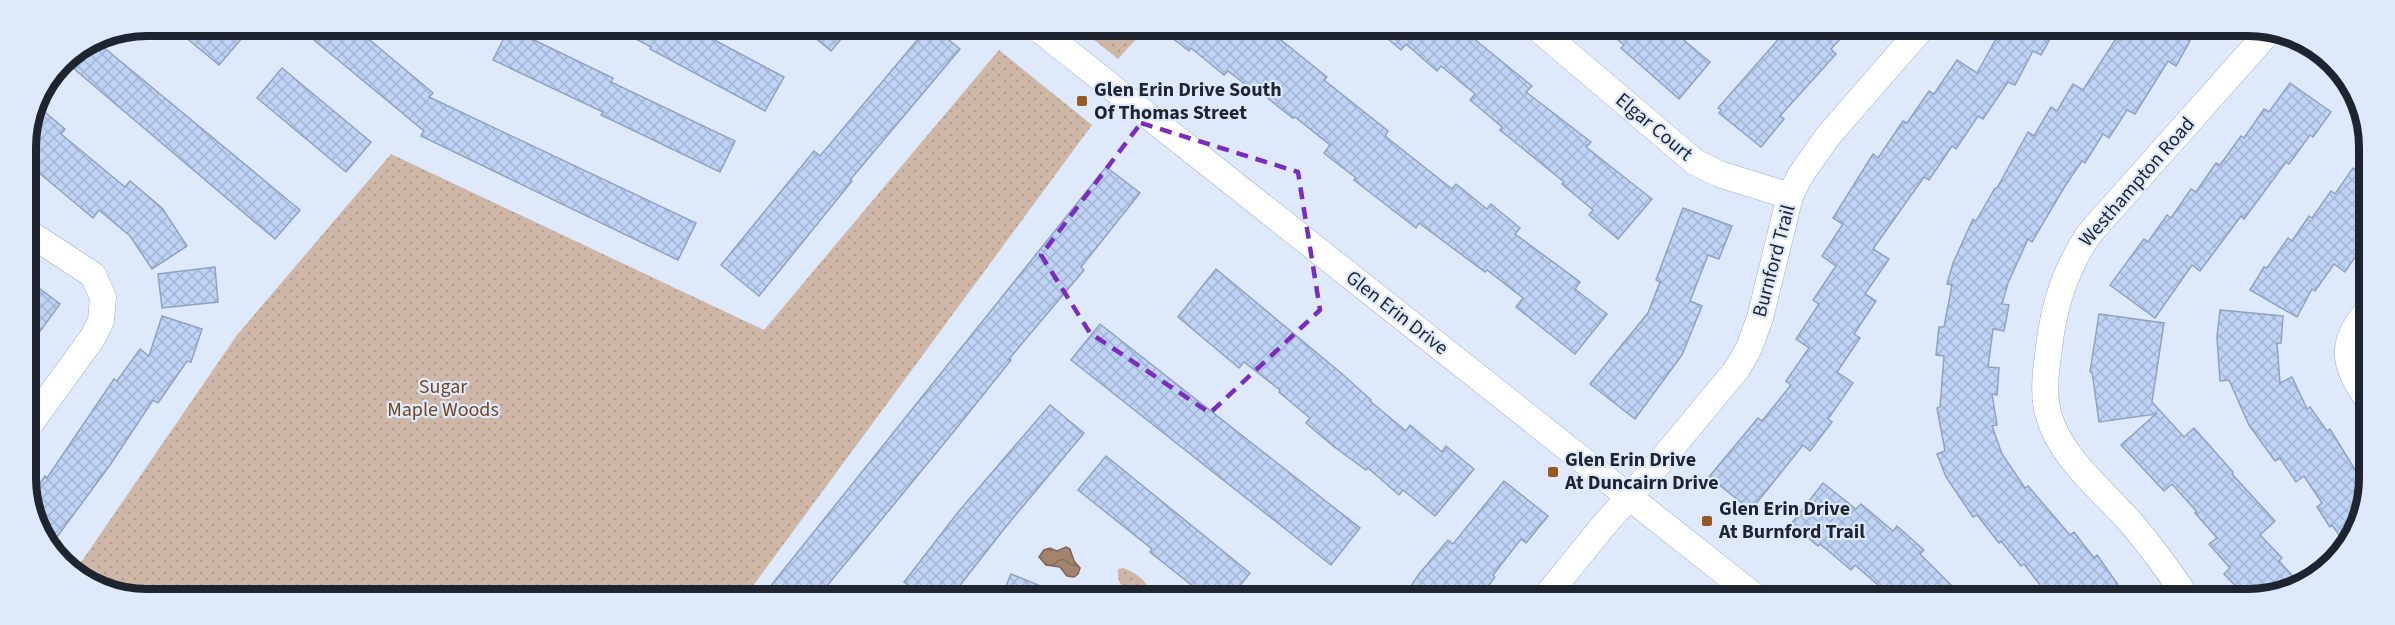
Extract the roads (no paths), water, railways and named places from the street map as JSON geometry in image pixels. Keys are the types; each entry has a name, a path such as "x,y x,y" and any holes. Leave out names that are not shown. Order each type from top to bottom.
{"street":[{"name":"Glen Erin Drive","path":"1047,36 1746,589"},
{"name":"Elgar Court","path":"1547,36 1695,162 1719,174 1790,196"},
{"name":"Burnford Trail","path":"1552,589 1724,386 1749,348 1774,265 1790,196 1812,156 1914,36"},
{"name":"Westhampton Road","path":"2181,589 2151,547 2079,467 2057,436 2049,413 2046,394 2054,312 2073,259 2089,234 2264,37"},
{"path":"36,238 93,275 104,297 101,321 93,337 36,416"},
{"path":"2359,321 2349,339 2346,353 2350,369 2359,384"}],"water":[{"path":"1066,547 1070,549 1074,561 1080,568 1074,577 1067,576 1060,567 1046,565 1039,557 1044,550 1050,548 1057,551"}],"place":[{"name":"Glen Erin Drive South Of Thomas Street","path":"1082,101"},
{"name":"Glen Erin Drive At Duncairn Drive","path":"1553,472"},
{"name":"Glen Erin Drive At Burnford Trail","path":"1707,521"}],"park label":[{"name":"Sugar Maple Woods","path":"443,398"}]}
